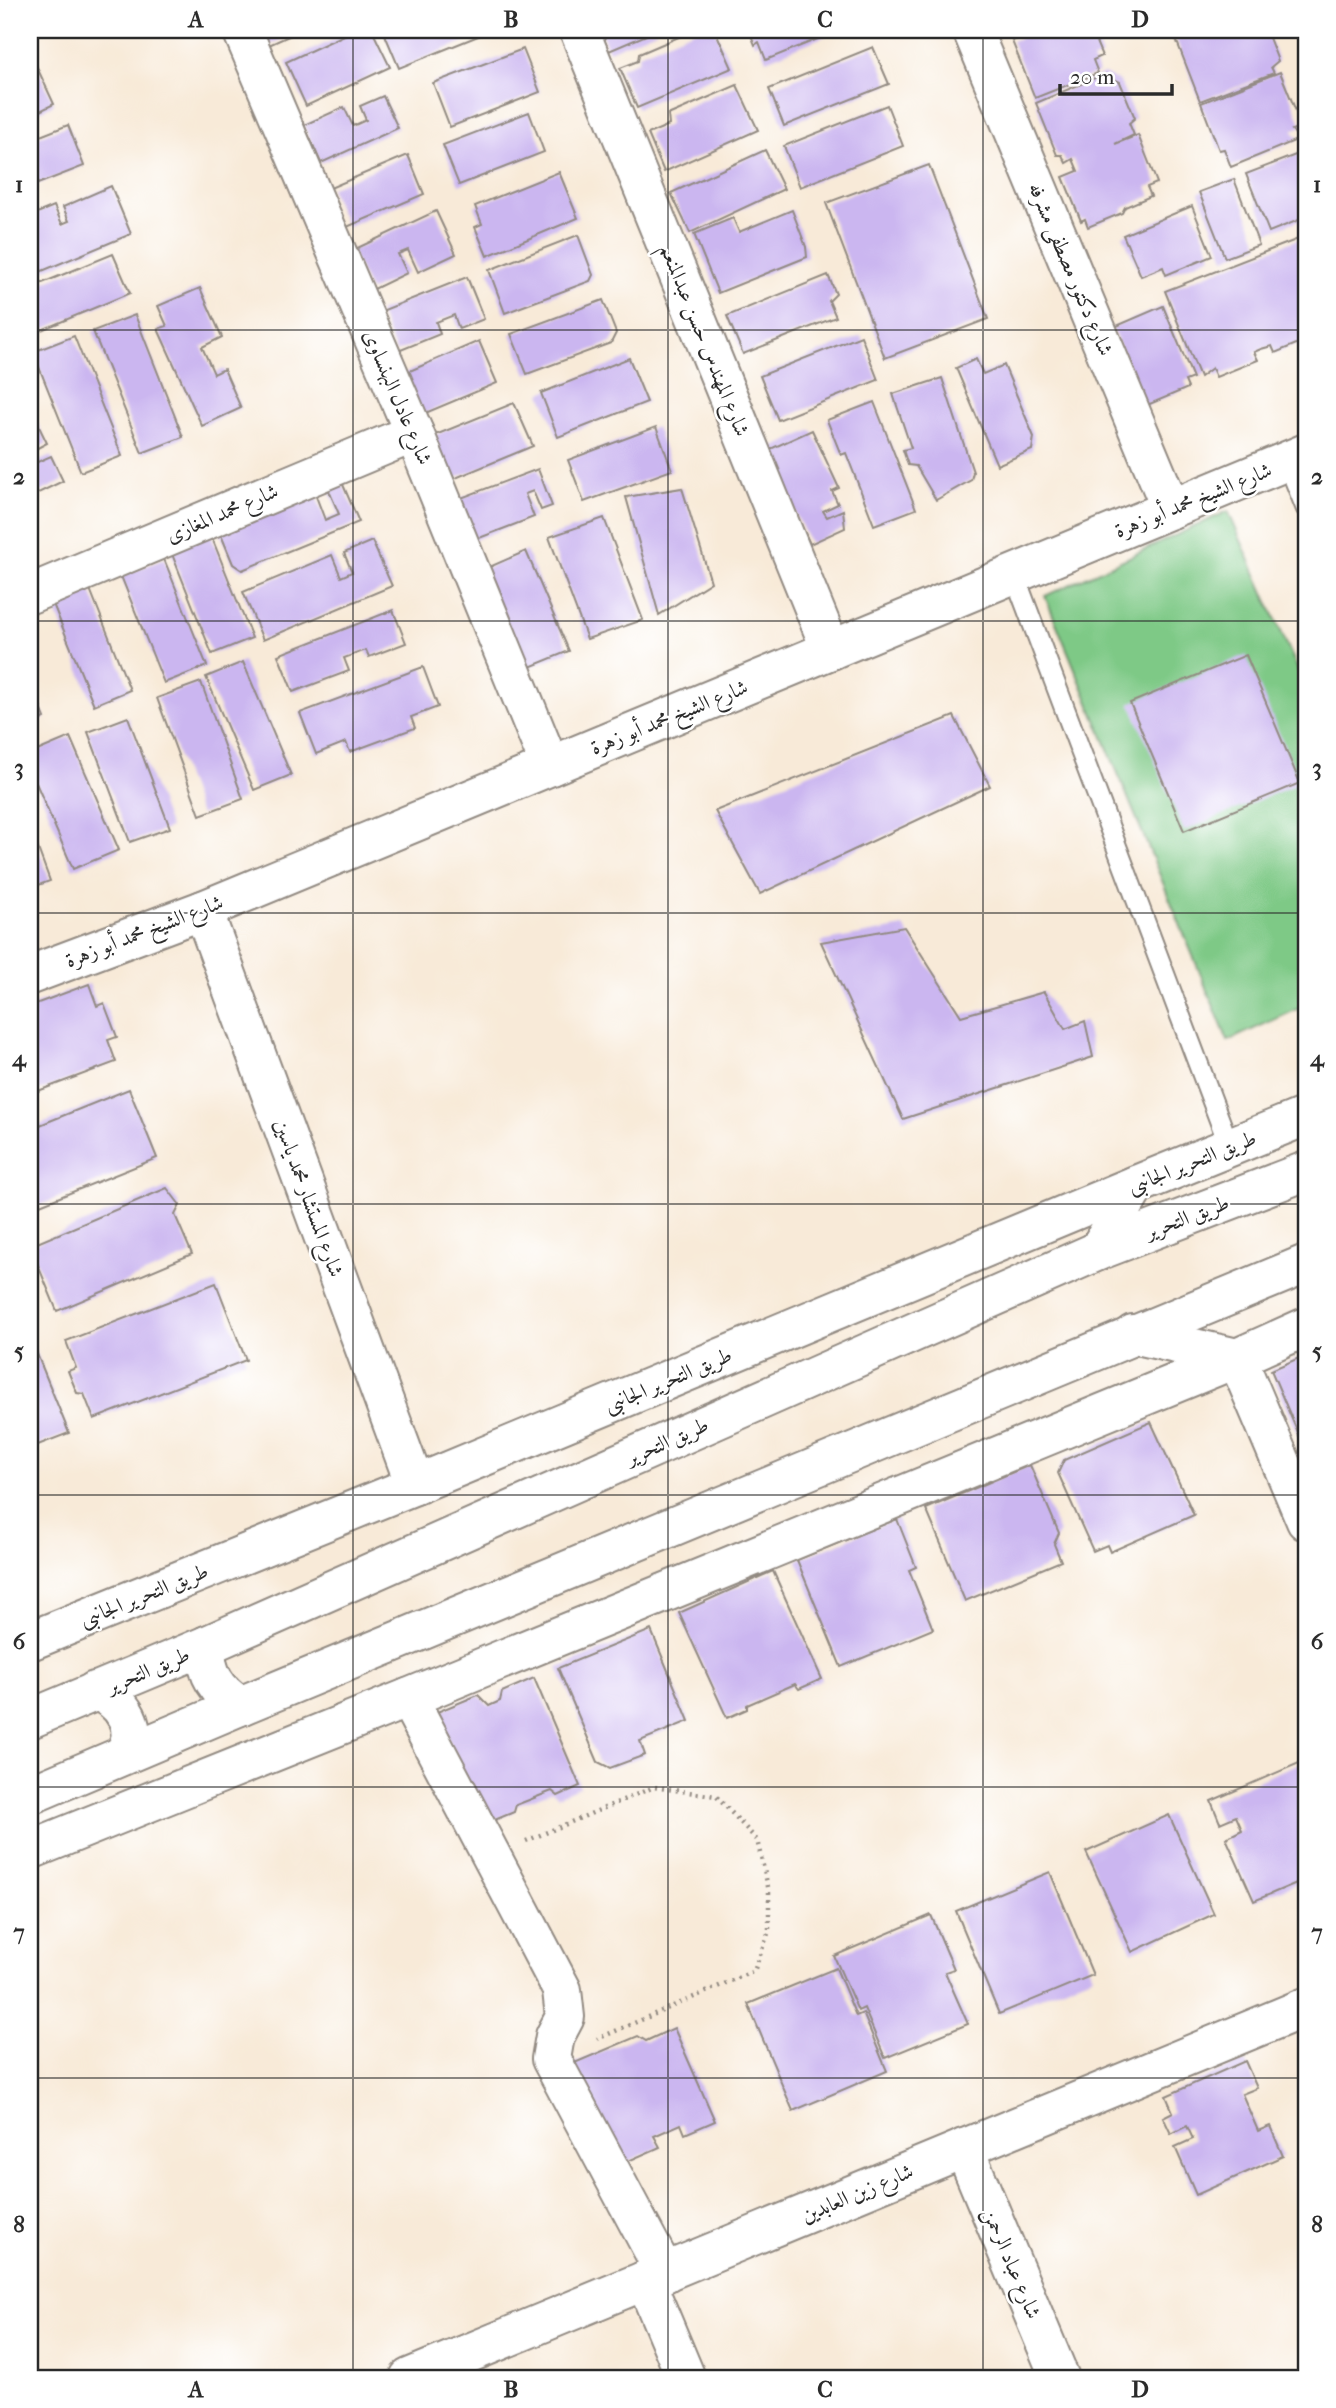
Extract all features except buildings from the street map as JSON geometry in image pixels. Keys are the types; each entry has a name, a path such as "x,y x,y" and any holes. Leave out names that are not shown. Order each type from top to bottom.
{"street":[{"name":"شارع عادل البهنساوى","path":"242,30 414,433 550,766"},
{"name":"شارع المهندس حسن عبدالمنعم","path":"579,30 831,650"},
{"name":"شارع دكتور مصطفى مشرفه","path":"972,30 1171,509"},
{"name":"شارع محمد المغازى","path":"30,594 414,433"},
{"name":"شارع الشيخ محمد أبو زهرة","path":"30,975 203,910 1297,457"},
{"name":"شارع المستشار محمد ياسين","path":"203,910 415,1485"},
{"name":"طريق التحرير الجانبى","path":"30,1641 415,1485 1306,1116"},
{"name":"طريق التحرير","path":"30,1719 207,1645 1098,1251 1306,1171"},
{"path":"1098,1251 1136,1185"},
{"path":"30,1796 240,1706 1306,1264"},
{"path":"30,1850 1237,1359 1306,1327"},
{"path":"1133,1334 1237,1359"},
{"path":"1237,1359 1306,1521"},
{"path":"207,1645 205,1657 213,1682 222,1693 240,1706"},
{"path":"95,1691 116,1702 129,1722 130,1745 123,1755"},
{"path":"408,1698 562,1990 565,2017 555,2036 551,2059 655,2277 686,2378"},
{"name":"شارع زين العابدين","path":"409,2378 1306,2007"},
{"name":"شارع عباد الرحمن","path":"964,2148 1060,2378"}],"lane":[{"path":"1297,457 1306,509"},
{"path":"1014,574 1230,1148"}],"path":[{"path":"491,1855 654,1787 716,1796 757,1840 769,1891 769,1931 754,1971 551,2059"}],"green space":[{"path":"1228,511 1306,688 1306,1005 1228,1041 1045,596"}]}
